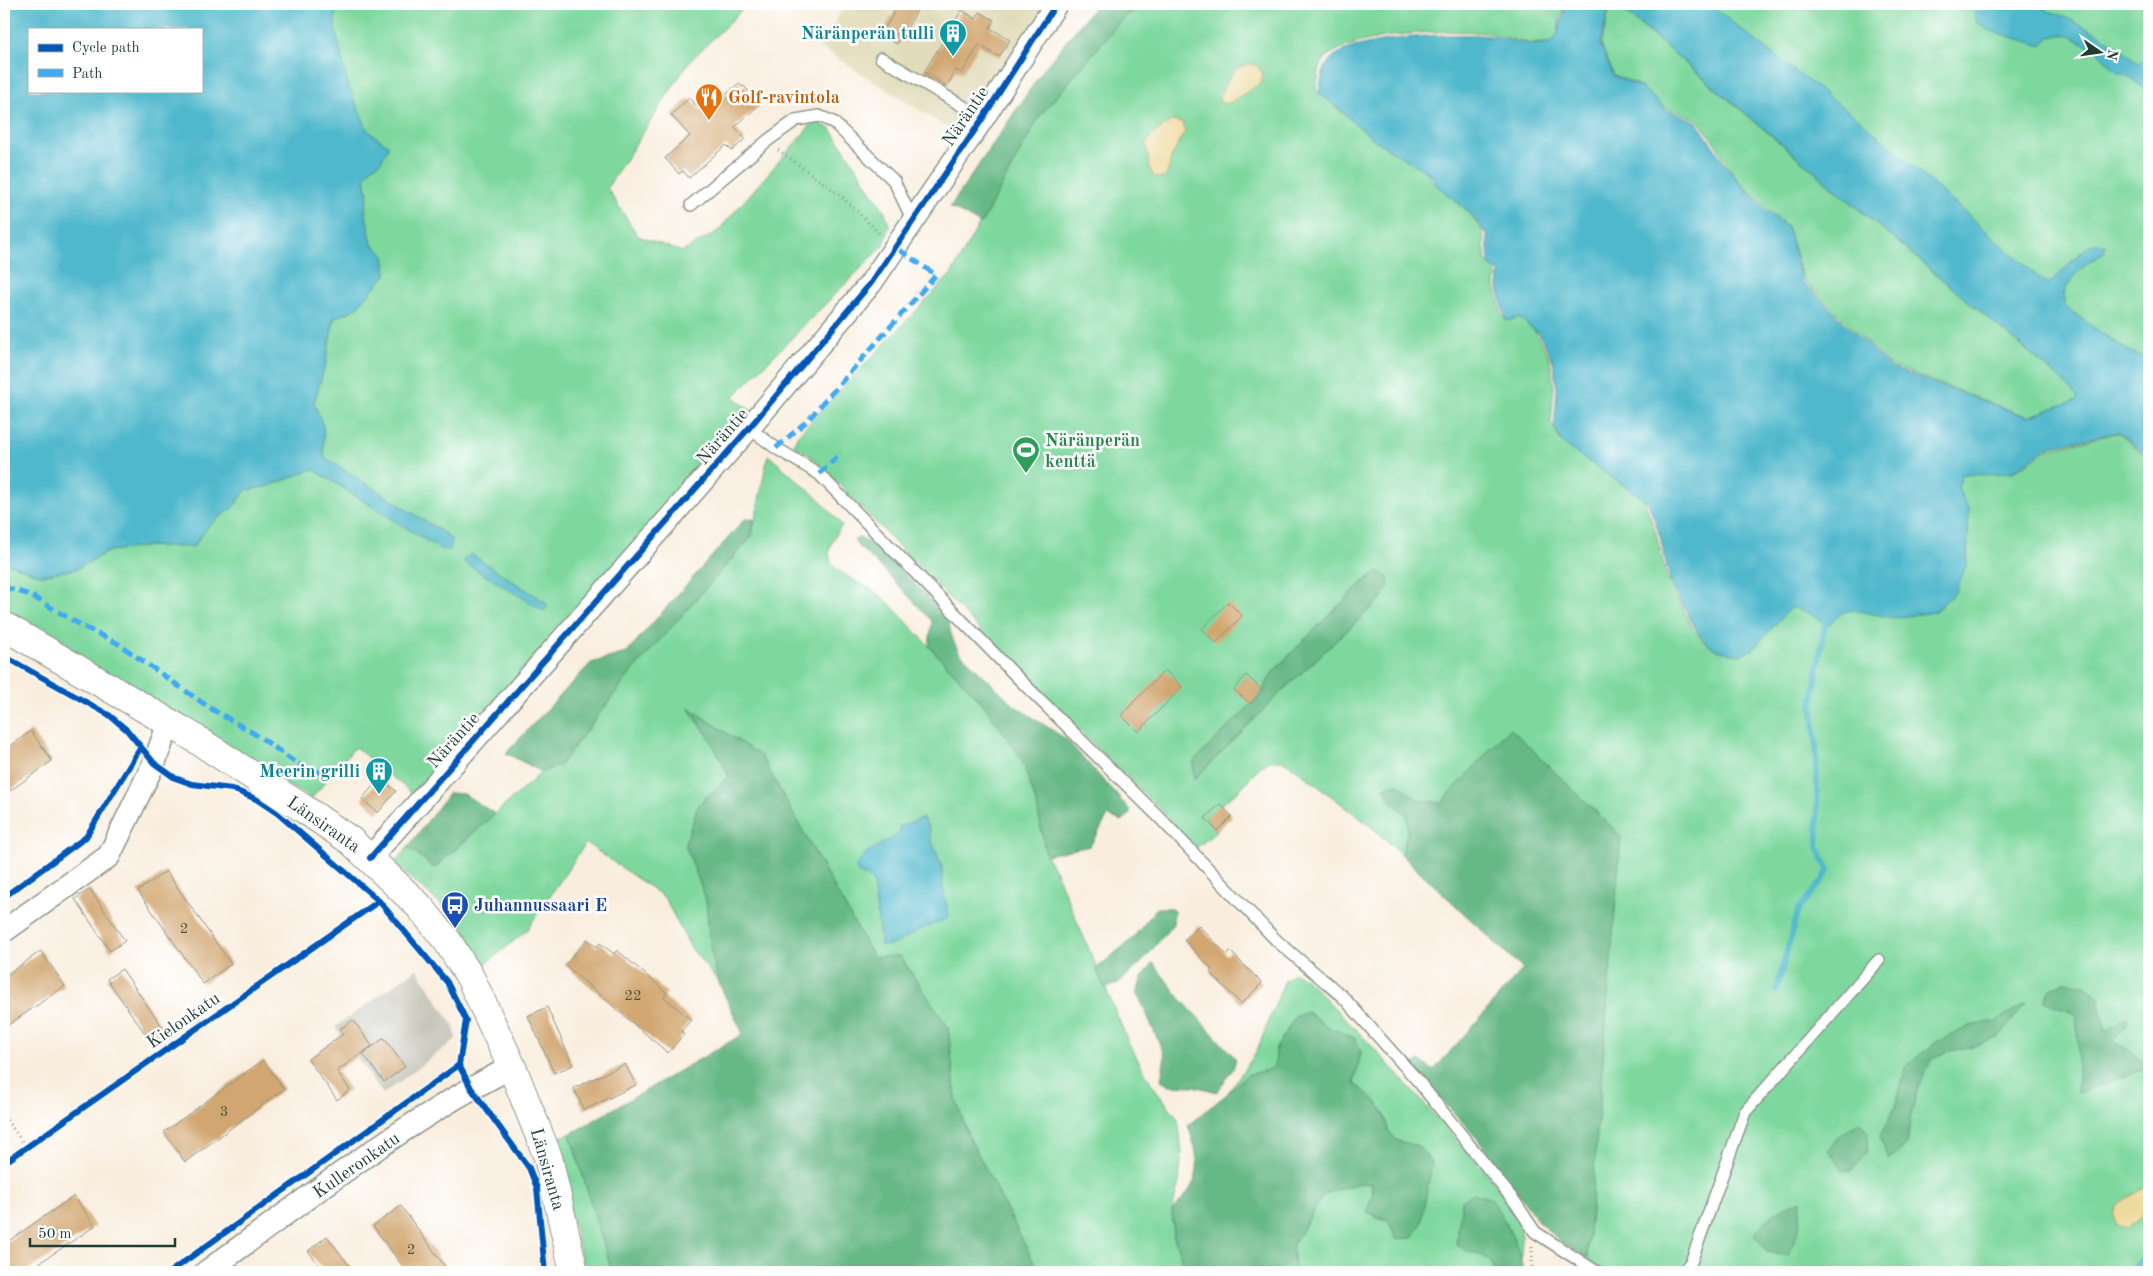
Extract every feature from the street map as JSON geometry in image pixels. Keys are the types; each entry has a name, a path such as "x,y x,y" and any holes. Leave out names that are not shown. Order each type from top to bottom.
{"street":[{"name":"Näräntie","path":"370,858 749,428 870,283 983,118 1056,4"},
{"name":"Länsiranta","path":"4,626 169,723 312,814 351,841 420,907 448,942 470,977 512,1067 548,1157 574,1272"},
{"path":"4,931 109,856 154,763 169,723"},
{"name":"Kulleronkatu","path":"206,1272 377,1150 471,1088 512,1067"}],"lane":[{"path":"881,58 983,118"},
{"path":"690,205 767,141 796,120 819,116 833,122 894,180 913,221"},
{"path":"749,428 776,448 820,474 1018,678 1159,817 1277,942 1342,996 1418,1081 1515,1202 1535,1232 1598,1272"},
{"path":"1683,1272 1691,1262 1745,1112 1879,960"}],"path":[{"path":"767,141 840,195 894,247"},
{"path":"4,1116 26,1147"},
{"path":"19,1152 34,1142"},
{"path":"1532,1272 1530,1252 1535,1232"}],"shaded area":[{"path":"846,4 1058,4 977,146 819,47"},
{"path":"417,969 454,1027 456,1039 383,1094 335,1027"}],"green space":[{"path":"188,4 748,4 689,62 607,188 638,236 682,252 717,232 810,126 818,123 831,129 885,212 889,225 884,245 733,397 763,419 412,793 355,747 311,799 4,616 4,562 40,575 76,569 109,551 150,546 193,547 210,524 233,508 246,490 266,487 313,469 440,549 452,541 447,535 324,457 323,426 314,403 326,362 334,318 354,310 386,275 384,255 372,244 365,211"},
{"path":"1097,4 1145,4 1124,17 1039,117 981,224 950,207 1046,66"},
{"path":"1145,4 1567,4 1560,16 1557,36 1551,43 1528,43 1492,34 1451,31 1382,37 1342,48 1329,55 1321,66 1316,90 1373,139 1427,171 1431,181 1466,209 1483,232 1486,262 1496,269 1495,287 1503,318 1516,315 1535,331 1550,359 1554,388 1551,423 1560,441 1644,499 1656,533 1667,578 1694,630 1703,641 1713,647 1787,605 1954,485 1958,471 2013,472 2049,449 2118,433 2149,459 2149,1250 2127,1272 1586,1272 1620,836 1510,728 1441,803 1418,800 1398,784 1389,800 1407,815 1408,830 1401,854 1373,828 1282,760 1270,761 1260,767 1240,789 1205,818 1217,831 1194,850 1163,812 1057,709 813,458 794,445 797,436 952,273 1039,117 1124,17","holes":["1377,572 1380,600 1284,689 1194,780 1193,762 1251,704 1263,690 1273,672 1362,583"]},
{"path":"1611,4 1615,4 2064,382 2079,399 2028,417 1890,365 1803,280 1787,226 1736,178 1697,119 1664,107 1638,85 1614,75 1601,44"},
{"path":"1707,4 2149,4 2149,359 2138,357 2066,309 2064,294 2071,280 2082,268 2105,252 2082,251 2056,280 2048,284 2042,281 1792,71"},
{"path":"768,455 821,501 842,525 829,551 833,565 844,575 885,599 985,706 1022,758 1037,805 1046,855 1056,872 1130,1046 1151,1083 1178,1119 1182,1152 1179,1181 1172,1211 1174,1237 1182,1261 1180,1272 1039,1272 968,1135 956,1099 948,1027 873,957 761,756 689,709 711,740 729,776 699,804 685,844 706,899 710,946 718,981 691,948 664,897 586,843 526,931 482,967 461,922 394,864 408,847 435,868 542,772 561,764 629,674 752,536"},
{"path":"745,519 754,519 752,536 630,674 561,764 542,772 506,753 591,663 626,653"},
{"path":"860,537 880,550 926,595 949,624 952,638 959,652 1015,706 1066,739 1129,809 1130,814 1122,821 1108,816 1090,846 1046,855 1037,805 1021,758 985,706 929,646 932,621 886,572 857,545 854,540"},
{"path":"1377,572 1388,577 1389,586 1380,600 1284,689 1194,780 1193,762 1251,704 1263,690 1273,672 1362,583"},
{"path":"688,707 761,756 873,957 900,956 948,1027 956,1099 968,1135 1039,1272 612,1272 570,1134 743,1034 718,981 710,946 706,899 685,844 699,804 729,776 711,740"},
{"path":"1510,728 1621,836 1587,1258 1560,1242 1539,1222 1476,1137 1410,1065 1421,1061 1433,1071 1523,969 1401,854 1408,830 1407,815 1389,800 1384,787 1398,784 1418,800 1441,803"},
{"path":"449,793 464,794 495,814 434,868 408,847"},
{"path":"1157,908 1170,908 1174,911 1173,924 1143,961 1120,982 1105,989 1096,969 1132,939"},
{"path":"1153,963 1179,997 1236,1059 1233,1069 1217,1092 1194,1086 1170,1085 1161,1080 1165,1056 1137,992 1142,978"},
{"path":"1294,973 1305,978 1369,1043 1487,1173 1507,1199 1515,1214 1522,1235 1521,1261 1513,1239 1468,1251 1486,1257 1491,1263 1494,1272 1296,1272 1292,1246 1324,1194 1359,1183 1371,1184 1375,1217 1388,1220 1418,1146 1398,1141 1388,1132 1385,1116 1378,1103 1354,1084 1361,1052 1355,1038 1328,1027 1307,1012 1295,1017 1276,1048 1276,1066 1247,1075 1227,1094 1256,1053 1285,980"},
{"path":"2064,982 2084,984 2099,998 2106,1032 2128,1017 2126,1026 2113,1042 2129,1050 2149,1067 2078,1093 2078,1031 2075,1014 2044,1001 2050,989"},
{"path":"2026,1003 1999,1037 1978,1045 1946,1052 1931,1060 1918,1087 1910,1120 1907,1145 1888,1160 1880,1136 1895,1107 1906,1066 1936,1042 1970,1026 1996,1021"},
{"path":"1307,1012 1328,1027 1355,1038 1361,1052 1354,1084 1382,1109 1388,1132 1398,1141 1418,1146 1432,1163 1421,1224 1412,1238 1396,1239 1388,1220 1367,1212 1373,1194 1371,1184 1359,1183 1324,1194 1292,1246 1296,1272 1180,1272 1182,1261 1174,1237 1172,1211 1190,1189 1197,1171 1195,1151 1188,1125 1227,1094 1247,1075 1268,1070 1275,1066 1276,1048 1295,1017"},
{"path":"1860,1122 1868,1131 1867,1151 1851,1171 1843,1171 1828,1150 1839,1136"},
{"path":"570,1134 612,1272 585,1272 553,1139"},
{"path":"1474,1193 1492,1199 1515,1243 1523,1272 1494,1272 1493,1266 1488,1259 1467,1251 1456,1244 1462,1201"},
{"path":"1801,1200 1799,1229 1788,1256 1767,1251 1754,1235 1774,1214"}],"sand":[{"path":"1249,64 1257,65 1263,74 1261,83 1231,102 1222,104 1219,98 1230,76 1238,68"},
{"path":"1171,121 1183,123 1185,131 1172,156 1166,177 1159,178 1153,176 1150,169 1146,144 1152,135"},
{"path":"2149,1188 2149,1211 2126,1229 2116,1224 2114,1214 2119,1203 2143,1189"}],"water":[{"path":"2010,3 2035,6 2084,26 2115,44 2137,63 2143,61 2149,54 2149,93 2132,78 2117,72 2096,50 2070,36 2049,37 2042,46 1988,30 1977,22 1972,4"},
{"path":"4,4 336,4 335,28 348,85 368,131 389,146 380,163 372,167 365,176 368,195 365,211 372,244 384,255 386,275 354,310 334,318 326,362 314,403 323,426 324,457 447,535 452,541 449,550 440,549 313,469 266,487 246,490 233,508 210,524 193,547 150,546 109,551 76,569 40,575 4,562"},
{"path":"1567,4 1610,4 1600,44 1613,75 1642,88 1667,110 1696,121 1735,178 1768,212 1787,227 1802,281 1890,367 2028,417 2079,399 2064,382 1616,4 1709,4 1859,119 2042,280 2049,283 2055,279 2076,257 2092,245 2106,246 2103,254 2078,271 2068,284 2063,300 2067,308 2106,337 2128,350 2149,359 2149,457 2118,432 2049,447 2013,471 1988,475 1962,474 1958,488 1969,510 1967,563 1955,593 1934,612 1893,618 1853,610 1843,612 1828,625 1809,613 1791,607 1752,650 1739,655 1717,650 1707,644 1698,633 1670,581 1660,536 1648,502 1563,444 1554,426 1557,391 1553,361 1539,334 1519,318 1506,321 1498,289 1499,272 1489,265 1487,235 1469,212 1435,184 1430,174 1376,141 1319,92 1321,80 1330,60 1341,52 1381,41 1432,36 1476,35 1531,44 1551,43 1559,30"},
{"path":"471,554 545,602 548,606 544,611 465,563 464,559"},
{"path":"923,818 930,830 930,837 942,866 943,888 949,917 918,930 898,942 881,945 873,882 860,874 856,867 866,853 899,834 900,826"},
{"path":"2149,1250 2149,1272 2127,1272"}],"building":[{"path":"899,4 921,4 897,44 881,35"},
{"name":"Näränperän tulli","path":"962,10 976,19 980,12 994,20 990,28 1010,40 999,57 979,45 962,73 956,70 947,86 924,72"},
{"name":"Golf-ravintola","path":"739,83 760,104 735,127 745,139 732,151 726,145 689,178 683,171 679,174 665,158 690,136 671,115 689,98 704,114"},
{"path":"1228,602 1242,616 1216,643 1202,629"},
{"path":"1165,670 1182,687 1138,732 1121,715"},
{"path":"1246,675 1263,690 1251,704 1234,690"},
{"path":"31,731 52,761 4,795 4,751"},
{"name":"Meerin grilli","path":"380,778 396,791 378,813 362,799"},
{"path":"1220,804 1232,816 1217,831 1205,818"},
{"path":"166,871 231,964 203,984 138,891"},
{"path":"90,889 125,941 110,951 75,899"},
{"path":"1199,926 1227,955 1230,951 1262,983 1241,1004 1210,972 1212,969 1184,940"},
{"path":"587,939 597,947 600,943 614,954 617,950 667,993 664,997 691,1020 681,1031 684,1034 668,1053 565,965"},
{"path":"41,951 65,986 4,1028 4,977"},
{"path":"122,969 168,1035 153,1045 107,979"},
{"path":"547,1007 573,1065 554,1073 528,1016"},
{"path":"353,1020 372,1046 337,1071 350,1090 337,1100 308,1059 343,1034 340,1029"},
{"path":"384,1038 405,1067 384,1082 363,1054"},
{"path":"263,1060 284,1089 185,1162 164,1132"},
{"path":"625,1064 636,1085 584,1110 574,1088"},
{"path":"74,1196 95,1226 26,1272 4,1272 4,1244"},
{"path":"401,1206 449,1272 407,1272 373,1226"},
{"path":"327,1236 354,1272 325,1272 308,1251"}],"waterway":[{"path":"1776,991 1798,910 1824,879 1828,870 1818,848 1816,746 1812,705 1825,623"}],"marked path":[{"path":"776,448 808,420 936,275 895,247"},
{"path":"819,474 841,453"},
{"path":"4,587 30,595 84,627 117,643 210,708 260,737 297,764 322,773 328,778"}],"cycle path":[{"path":"370,858 749,428 871,283 983,118 1056,4"},
{"path":"4,656 109,715 127,730 154,763 175,778 192,784 232,789 256,799 277,813 379,901 447,982 466,1020 459,1065 471,1088 529,1168 537,1188 545,1272"},
{"path":"4,897 86,837 141,747"},
{"name":"Kielonkatu","path":"4,1163 379,901"},
{"path":"170,1272 459,1065"}],"place":[{"name":"Näränperän tulli","path":"953,57"},
{"name":"Golf-ravintola","path":"709,121"},
{"name":"Näränperän kenttä","path":"1026,474"},
{"name":"Meerin grilli","path":"379,795"},
{"name":"Juhannussaari E","path":"455,929"}]}
